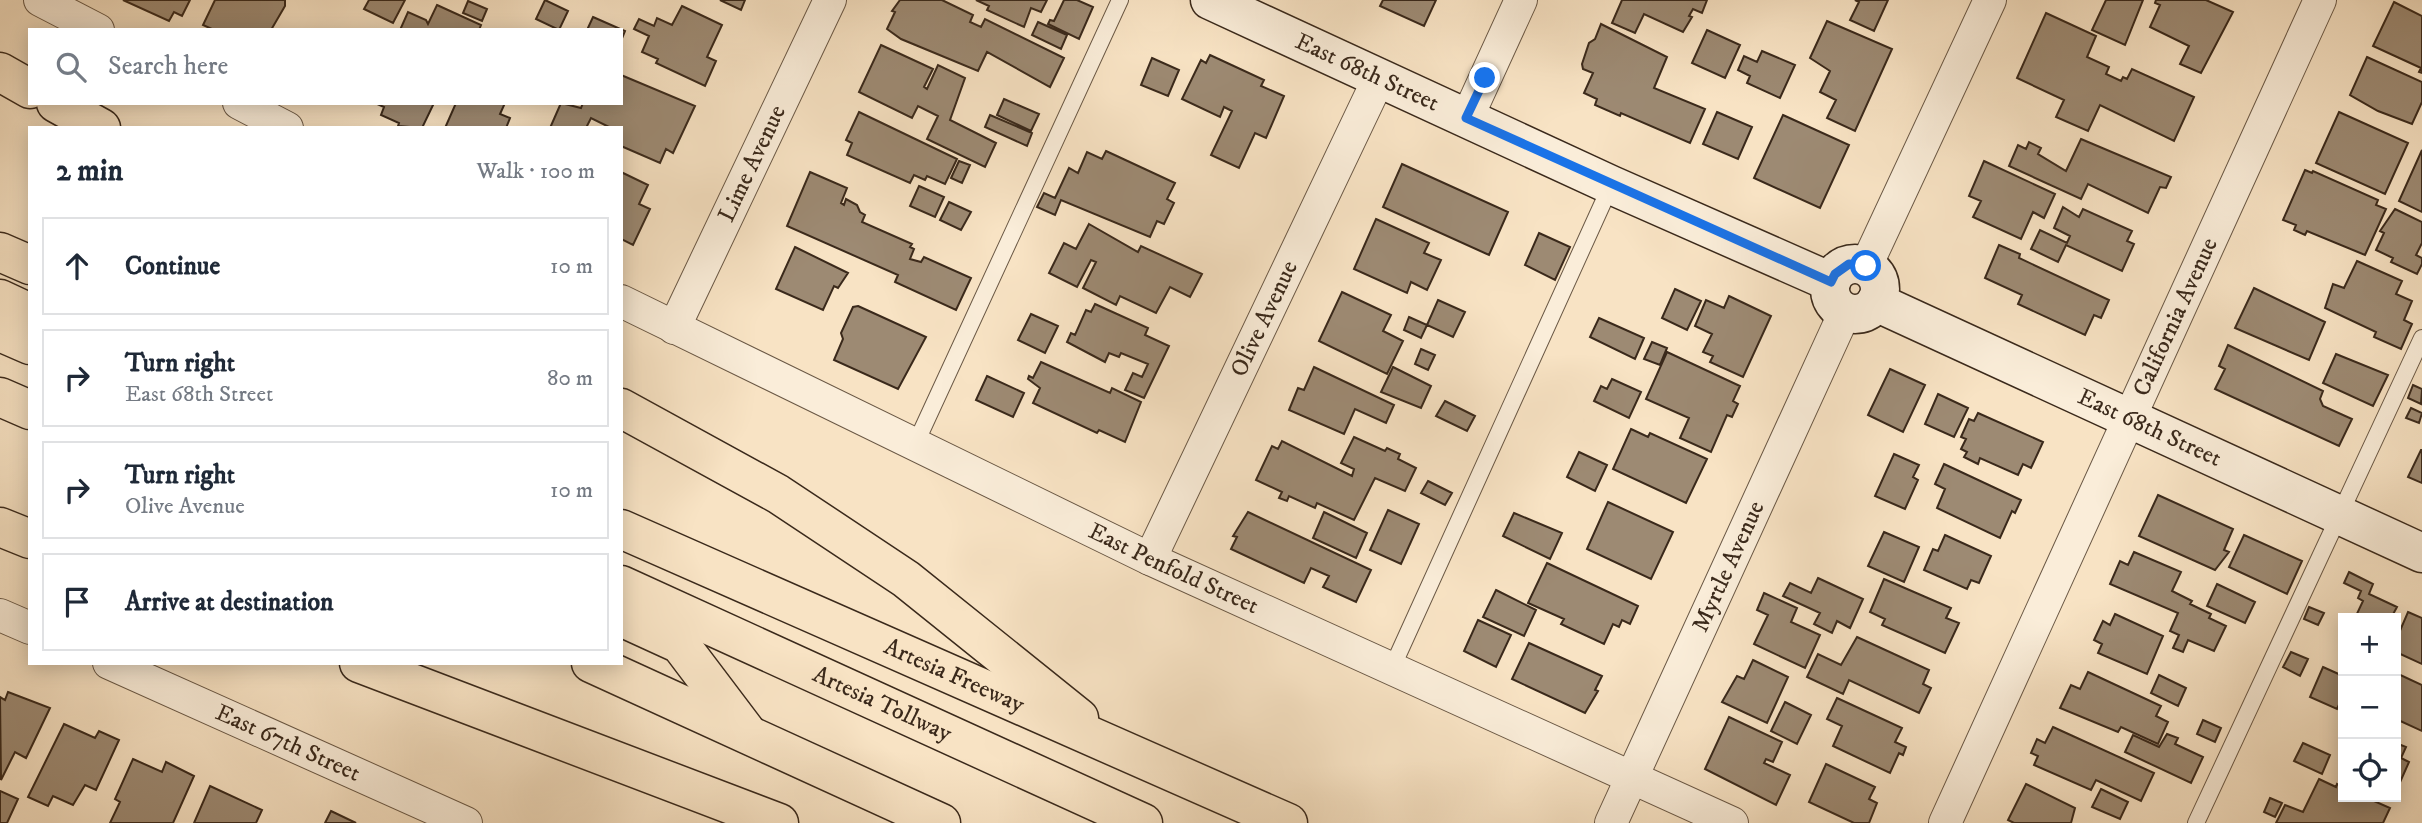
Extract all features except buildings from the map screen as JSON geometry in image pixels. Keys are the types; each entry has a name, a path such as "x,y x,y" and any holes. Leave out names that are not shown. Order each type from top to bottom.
{"highway":[{"path":"0,72 28,88"},
{"path":"60,105 97,126"},
{"path":"0,252 28,264"},
{"path":"0,299 28,312"},
{"path":"0,331 28,344"},
{"path":"0,397 28,409"},
{"path":"623,409 778,494 906,579 1122,752"},
{"path":"0,527 28,538"},
{"name":"Artesia Freeway","path":"623,530 1288,823"},
{"name":"Artesia Tollway","path":"623,586 1143,823"},
{"path":"623,618 680,644 748,734"},
{"path":"364,665 779,823"},
{"path":"595,665 942,823"}],"street":[{"path":"40,0 93,28"},
{"name":"Lime Avenue","path":"674,328 830,0"},
{"name":"East 68th Street","path":"1210,0 1611,185 1855,291 2422,553"},
{"path":"1466,118 1521,0"},
{"name":"Myrtle Avenue","path":"1611,823 1990,0"},
{"name":"California Avenue","path":"1945,823 2320,0"},
{"name":"Olive Avenue","path":"1150,559 1379,78"},
{"path":"243,105 283,126"},
{"name":"East Penfold Street","path":"623,302 1150,559 1732,823"},
{"path":"0,615 28,627"},
{"name":"East 67th Street","path":"113,665 459,822"}],"lane":[{"path":"915,445 1120,0"},
{"path":"1392,668 1611,185"},
{"path":"2196,823 2422,338"}],"route":[{"path":"1485,78 1466,118 1831,282 1835,274 1849,264 1866,266"}]}
